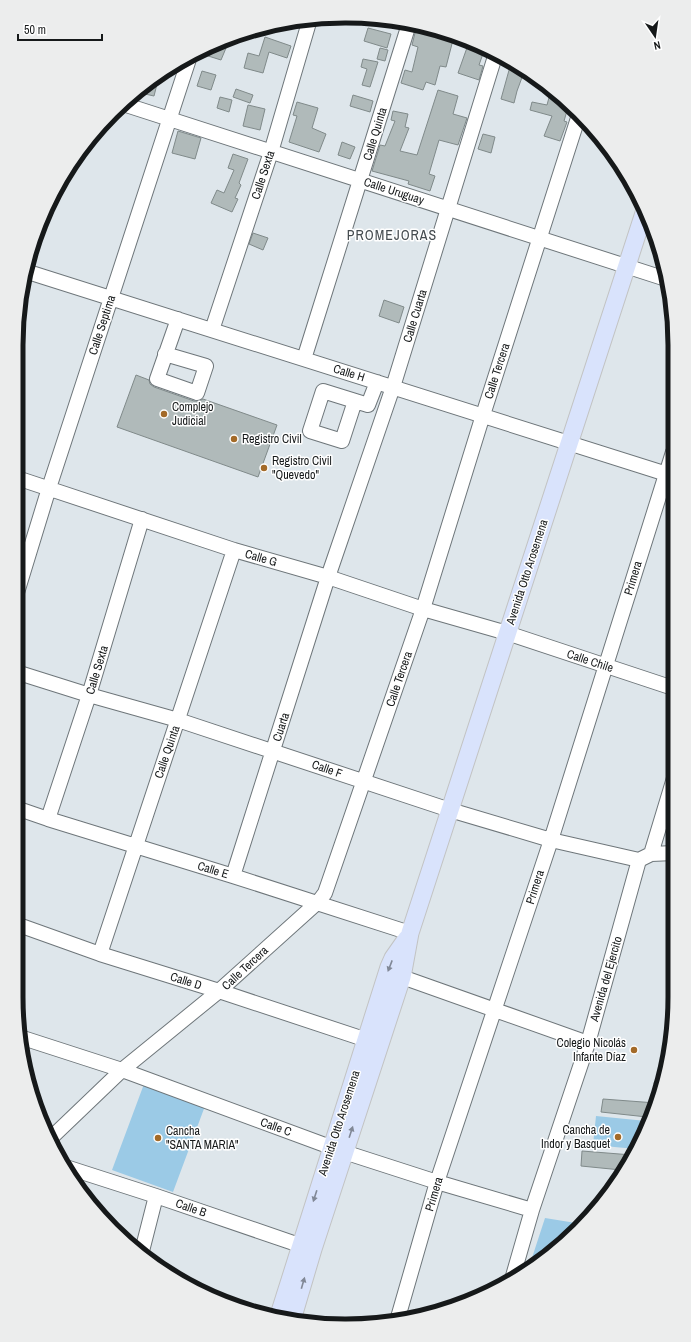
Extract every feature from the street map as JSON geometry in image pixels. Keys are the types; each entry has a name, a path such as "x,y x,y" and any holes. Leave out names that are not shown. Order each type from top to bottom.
{"main road":[{"name":"Avenida Otto Arosemena","path":"280,1312 306,1247 373,1042 402,977 410,933 642,219"},
{"name":"Avenida Otto Arosemena","path":"373,1042 389,967 393,958 410,933"},
{"name":"Avenida Otto Arosemena","path":"293,1315 306,1247"}],"street":[{"name":"Calle Sexta","path":"212,330 271,152 308,26"},
{"name":"Calle Quinta","path":"304,359 407,29"},
{"name":"Calle Cuarta","path":"328,578 393,387 494,59"},
{"name":"Calle Septima","path":"23,573 49,488 187,64"},
{"name":"Calle Uruguay","path":"129,106 661,277"},
{"name":"Calle Tercera","path":"54,1134 122,1070 219,991 325,893 423,609 577,121"},
{"name":"Calle H","path":"31,274 569,442 668,475"},
{"path":"165,354 178,319"},
{"path":"355,401 367,405 369,404 377,382"},
{"name":"Primera","path":"399,1314 437,1182 551,840 668,478"},
{"name":"Calle G","path":"23,480 234,550 328,578 423,609 507,633"},
{"name":"Calle Sexta","path":"48,819 89,695 142,519"},
{"name":"Calle Quinta","path":"100,954 234,550"},
{"name":"Cuarta","path":"233,876 328,578"},
{"name":"Calle Chile","path":"507,633 668,686"},
{"name":"Calle F","path":"23,674 89,695 178,720 450,810 551,840 645,857 668,854"},
{"name":"Avenida del Ejercito","path":"514,1272 532,1210 588,1043 645,857 668,794"},
{"name":"Calle E","path":"23,810 410,933"},
{"name":"Calle D","path":"23,926 100,954 219,991 373,1042"},
{"path":"402,977 588,1043"},
{"name":"Calle C","path":"26,1039 122,1070 338,1149 437,1182 532,1210"},
{"name":"Calle B","path":"73,1169 306,1247"},
{"path":"143,1247 156,1196"}],"shaded area":[{"name":"Cancha \"SANTA MARIA\"","path":"144,1084 205,1106 173,1192 112,1170"},
{"name":"Cancha de Indor y Basquet","path":"596,1116 643,1121 630,1148 593,1145"},
{"path":"545,1218 576,1223 558,1239 531,1260"}],"building":[{"path":"368,28 391,34 387,48 364,41"},
{"path":"416,31 453,41 446,67 440,66 435,85 426,82 423,90 401,83 405,70 412,72 418,47 412,45"},
{"path":"265,37 291,46 287,58 269,52 263,73 244,68 248,53 259,56"},
{"path":"224,47 226,48 221,60 205,55"},
{"path":"467,47 483,54 479,65 483,66 479,80 458,73"},
{"path":"380,48 388,50 385,61 377,59"},
{"path":"363,59 378,62 370,87 362,85 367,69 361,67"},
{"path":"510,68 523,76 514,103 501,99"},
{"path":"202,71 216,75 211,90 197,86"},
{"path":"157,84 154,96 144,94"},
{"path":"236,89 253,95 250,103 233,97"},
{"path":"438,90 458,96 453,114 467,118 458,145 439,140 429,174 435,176 430,191 408,184 409,181 372,171 380,145 385,146 395,121 391,120 393,111 408,114 405,127 409,128 400,151 417,155"},
{"path":"353,95 373,101 370,112 350,106"},
{"path":"549,96 567,111 564,121 567,122 560,141 544,136 552,116 530,110 532,102 547,105"},
{"path":"220,97 232,100 229,112 217,108"},
{"path":"297,102 318,108 312,128 326,134 319,152 289,142 297,116 293,115"},
{"path":"248,105 265,109 260,130 243,126"},
{"path":"178,131 201,138 195,159 172,153"},
{"path":"483,134 495,137 491,153 478,149"},
{"path":"342,142 355,147 350,159 338,155"},
{"path":"233,154 248,159 239,183 241,185 235,198 238,199 232,212 211,203 217,190 224,193 234,170 228,168"},
{"path":"253,233 268,238 263,250 249,244"},
{"path":"384,300 404,307 399,323 379,316"},
{"path":"136,375 149,380 150,384 154,387 194,401 203,399 277,425 258,477 117,427"},
{"path":"658,1076 655,1087 654,1083"},
{"path":"603,1099 650,1103 644,1117 601,1112"},
{"path":"582,1151 627,1155 618,1170 581,1166"}],"place":[{"name":"Complejo Judicial","path":"164,414"},
{"name":"Registro Civil","path":"234,439"},
{"name":"Registro Civil \"Quevedo\"","path":"264,468"},
{"name":"Colegio Nicolás Infante Díaz","path":"634,1050"},
{"name":"Cancha de Indor y Basquet","path":"618,1137"},
{"name":"Cancha \"SANTA MARIA\"","path":"158,1138"}],"district":[{"name":"PROMEJORAS","path":"392,235"}]}
